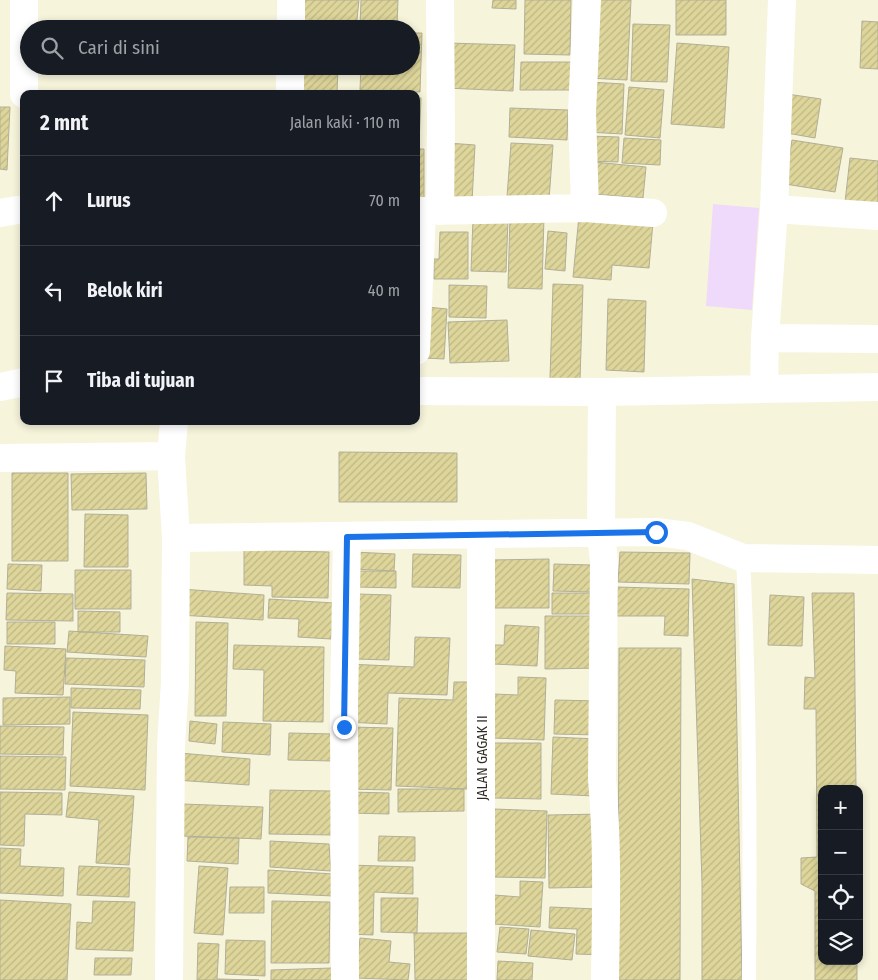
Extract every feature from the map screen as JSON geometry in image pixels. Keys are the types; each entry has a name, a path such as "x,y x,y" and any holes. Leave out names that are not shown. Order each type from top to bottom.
{"street":[{"path":"24,0 24,20"},
{"path":"290,20 291,0"},
{"path":"420,295 426,211 441,126 440,0"},
{"path":"585,208 582,113 587,0"},
{"path":"764,388 765,338 774,209 782,0"},
{"path":"24,75 24,90"},
{"path":"290,75 290,90"},
{"path":"426,211 585,208 653,213"},
{"path":"774,209 878,216"},
{"path":"0,213 20,210"},
{"path":"765,338 878,339"},
{"path":"0,387 20,383"},
{"path":"420,391 602,392 878,387"},
{"path":"602,392 601,532 604,563 602,779 605,813 607,920 605,980"},
{"path":"169,980 171,745 175,683 176,538 171,456 174,425"},
{"path":"0,458 171,456"},
{"path":"176,538 481,536 656,532 688,536 743,558 878,560"},
{"name":"JALAN GAGAK II","path":"481,536 481,980"},
{"path":"345,980 344,706 347,537"}],"lane":[{"path":"743,558 749,674 749,980"}],"shaded area":[{"path":"713,204 759,208 752,310 706,306"}],"building":[{"path":"299,0 359,0 357,20 297,20"},
{"path":"361,0 398,0 397,20 360,20"},
{"path":"493,0 516,0 516,9 492,8"},
{"path":"525,0 571,0 570,55 524,54"},
{"path":"590,0 631,0 627,80 587,78"},
{"path":"676,0 726,0 726,35 676,35"},
{"path":"862,21 878,22 878,69 860,68"},
{"path":"633,24 670,25 667,82 631,81"},
{"path":"420,33 422,33 420,92 420,90 360,90 361,75 420,75"},
{"path":"447,43 515,45 513,91 445,88"},
{"path":"677,43 729,47 724,128 671,124"},
{"path":"521,62 573,62 572,90 520,90"},
{"path":"299,75 338,75 337,90 298,90"},
{"path":"590,82 624,84 622,134 587,132"},
{"path":"629,87 664,90 660,138 625,135"},
{"path":"787,94 821,99 815,138 781,132"},
{"path":"0,107 10,107 7,170 0,169"},
{"path":"510,108 568,110 567,140 509,137"},
{"path":"588,136 619,137 618,162 587,161"},
{"path":"624,138 661,140 660,165 622,163"},
{"path":"792,140 843,148 835,192 785,184"},
{"path":"448,143 475,145 472,202 445,201"},
{"path":"511,143 553,145 549,200 507,197"},
{"path":"420,149 424,149 424,201 420,201"},
{"path":"850,158 878,161 878,205 845,202"},
{"path":"594,162 646,167 643,198 592,194"},
{"path":"510,215 544,216 542,289 508,288"},
{"path":"579,216 653,222 649,268 612,265 611,280 573,277"},
{"path":"473,219 508,220 506,272 471,271"},
{"path":"548,231 567,233 565,271 545,269"},
{"path":"440,232 468,232 468,279 434,279 434,259 439,259"},
{"path":"553,284 583,285 580,380 550,378"},
{"path":"449,285 487,286 486,318 449,317"},
{"path":"608,299 646,301 644,372 606,370"},
{"path":"427,307 447,309 444,359 424,358"},
{"path":"507,320 509,361 450,363 448,322"},
{"path":"339,452 457,453 457,502 339,502"},
{"path":"12,473 68,473 68,561 12,561"},
{"path":"146,473 147,509 72,510 71,474"},
{"path":"85,514 128,515 128,567 84,567"},
{"path":"244,550 329,552 328,598 272,597 272,586 244,585"},
{"path":"353,552 395,554 394,571 353,569"},
{"path":"620,552 690,553 689,584 618,582"},
{"path":"413,554 461,555 460,588 412,587"},
{"path":"549,559 549,608 491,608 491,560"},
{"path":"8,564 42,565 41,591 7,589"},
{"path":"554,564 592,565 591,592 553,591"},
{"path":"75,570 131,570 131,609 75,609"},
{"path":"358,571 396,571 396,588 358,587"},
{"path":"692,579 734,584 742,980 702,980 702,883"},
{"path":"617,587 689,589 688,636 664,635 665,616 617,616"},
{"path":"181,589 264,595 263,620 179,615"},
{"path":"7,593 73,594 73,621 6,620"},
{"path":"552,593 598,593 598,614 552,614"},
{"path":"812,593 854,593 856,785 818,785 818,965 857,965 857,980 815,980 815,891 801,884 801,858 817,857 816,709 804,709 805,677 815,678"},
{"path":"357,594 391,595 389,660 356,659"},
{"path":"770,595 804,597 802,646 768,645"},
{"path":"269,599 334,603 331,639 298,637 299,619 268,618"},
{"path":"78,611 120,612 120,632 78,632"},
{"path":"545,616 600,616 600,668 545,669"},
{"path":"7,622 55,622 55,644 7,644"},
{"path":"196,622 228,623 226,716 195,716"},
{"path":"505,625 539,627 537,666 493,664 495,645 504,645"},
{"path":"69,631 148,636 146,657 67,652"},
{"path":"415,637 450,638 447,695 388,693 387,724 345,722 347,664 414,667"},
{"path":"234,645 324,647 323,722 263,721 264,670 233,669"},
{"path":"5,646 66,649 63,695 15,693 16,671 4,670"},
{"path":"619,648 681,648 680,980 618,980"},
{"path":"66,658 145,660 144,687 65,684"},
{"path":"518,677 546,678 544,740 492,738 494,694 518,695"},
{"path":"454,682 470,682 467,789 396,786 399,698 453,700"},
{"path":"71,688 141,690 140,709 71,708"},
{"path":"70,697 70,724 3,725 3,698"},
{"path":"555,700 599,701 599,735 554,734"},
{"path":"73,712 148,715 145,790 70,786"},
{"path":"190,721 217,724 215,744 189,741"},
{"path":"223,722 271,724 270,755 222,752"},
{"path":"0,726 64,727 63,755 0,754"},
{"path":"349,727 393,728 391,790 347,789"},
{"path":"289,733 334,734 333,761 288,760"},
{"path":"553,737 597,739 594,796 551,794"},
{"path":"494,743 541,743 541,799 494,798"},
{"path":"179,753 250,759 249,785 175,780"},
{"path":"0,756 66,757 65,790 0,789"},
{"path":"398,789 464,789 464,811 398,812"},
{"path":"270,790 333,791 332,835 269,834"},
{"path":"0,792 62,793 62,815 25,814 24,846 0,845"},
{"path":"69,792 134,796 129,865 96,863 99,820 66,817"},
{"path":"349,792 389,793 389,814 349,813"},
{"path":"183,804 263,807 261,839 182,836"},
{"path":"494,809 547,811 545,878 492,877"},
{"path":"602,814 603,887 549,888 548,815"},
{"path":"379,836 415,837 415,861 378,861"},
{"path":"188,837 239,838 238,864 187,861"},
{"path":"270,841 329,844 331,871 270,867"},
{"path":"0,848 21,849 20,866 64,868 63,896 0,893"},
{"path":"349,865 413,867 413,894 374,892 373,935 347,934"},
{"path":"79,866 130,868 129,897 77,895"},
{"path":"199,866 228,868 223,935 194,933"},
{"path":"268,870 334,874 333,896 268,893"},
{"path":"520,881 543,882 540,927 493,924 494,895 520,897"},
{"path":"230,887 264,887 264,913 229,913"},
{"path":"381,898 418,898 417,933 381,932"},
{"path":"0,900 71,904 67,980 0,980"},
{"path":"93,901 135,902 133,951 76,949 77,922 92,923"},
{"path":"272,901 330,902 329,963 271,963"},
{"path":"550,907 597,909 605,955 576,954 577,929 549,928"},
{"path":"500,927 529,929 526,954 497,952"},
{"path":"531,930 575,934 572,960 528,956"},
{"path":"414,933 470,933 471,980 415,980"},
{"path":"360,938 391,941 389,962 410,964 408,980 356,978"},
{"path":"226,940 265,941 265,976 225,974"},
{"path":"198,943 219,944 217,979 259,980 197,980"},
{"path":"95,958 132,958 131,975 94,975"},
{"path":"498,961 533,963 532,980 497,980"},
{"path":"332,968 333,980 271,980 271,970"}],"route":[{"path":"344,727 347,537 656,532"}]}
